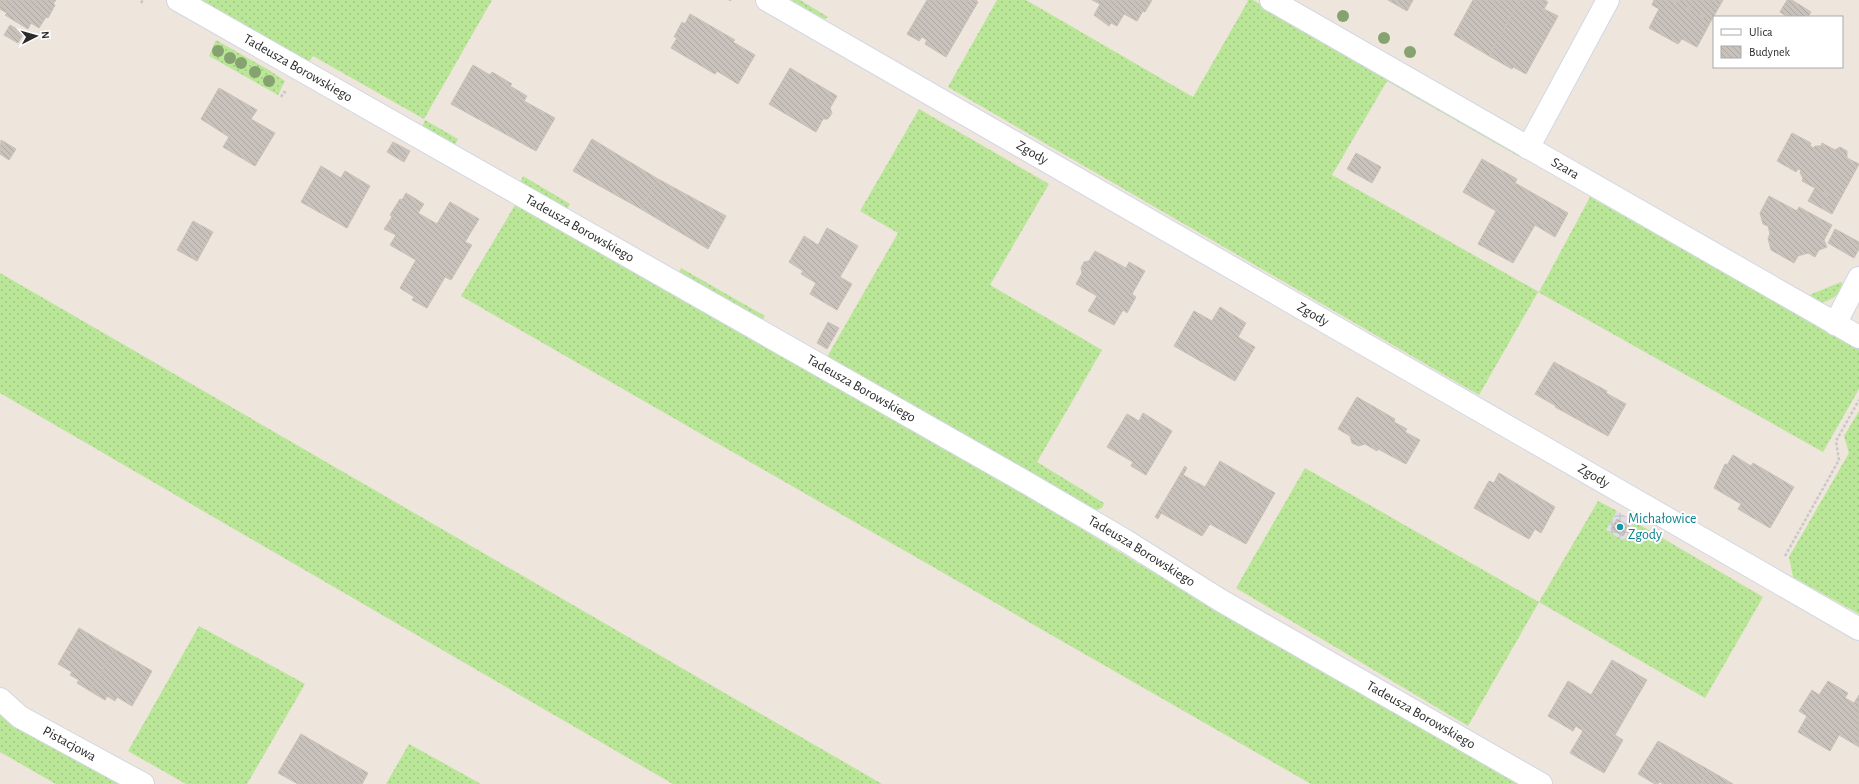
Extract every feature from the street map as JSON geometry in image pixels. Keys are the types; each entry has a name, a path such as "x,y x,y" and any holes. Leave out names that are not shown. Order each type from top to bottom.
{"street":[{"name":"Tadeusza Borowskiego","path":"178,0 1040,490 1126,541 1220,600 1541,784"},
{"name":"Zgody","path":"767,0 1859,629"},
{"name":"Szara","path":"1271,0 1859,337"},
{"path":"1528,148 1608,0"},
{"path":"1835,324 1859,278"},
{"name":"Pistacjowa","path":"0,699 20,717 143,784"}],"path":[{"path":"281,97 284,92 289,95"},
{"path":"1779,583 1784,572 1785,555 1839,460 1836,441 1859,400"}],"shaded area":[{"path":"1617,511 1635,522 1624,541 1606,530"}],"green space":[{"path":"201,0 492,0 424,119 313,56 309,62"},
{"path":"791,0 800,0 828,17 824,19"},
{"path":"997,0 1026,0 1193,97 1248,1 1247,0 1253,0 1527,158 1525,160 1387,81 1332,175 1539,292 1590,197 1859,349 1859,389 1823,452 1538,292 1479,395 948,87"},
{"path":"216,40 269,70 285,81 278,95 209,56"},
{"path":"919,109 1049,184 990,285 1102,350 1037,462 1104,503 1102,508 1096,510 827,357 898,233 860,211"},
{"path":"425,120 458,139 455,145 422,127"},
{"path":"1547,145 1791,286 1546,149"},
{"path":"523,176 570,204 567,209 520,183"},
{"path":"515,205 1023,493 1139,564 1518,784 1311,784 461,296"},
{"path":"681,268 765,316 762,321 678,274"},
{"path":"0,273 882,784 673,784 0,393"},
{"path":"1841,282 1844,286 1828,301 1820,303 1807,296"},
{"path":"1859,411 1859,614 1793,577 1789,557 1849,453 1844,436"},
{"path":"1305,468 1539,602 1468,726 1236,588"},
{"path":"1598,501 1617,511 1606,530 1624,541 1635,522 1763,597 1705,698 1539,602"},
{"path":"199,626 305,684 247,784 186,784 128,751"},
{"path":"0,711 121,784 56,784 0,752"},
{"path":"409,744 481,784 386,784"}],"building":[{"path":"0,0 56,0 48,18 46,17 39,28 31,23 28,29 5,15 7,13 0,9"},
{"path":"927,0 976,0 978,2 946,57 925,44 927,40 922,37 919,41 907,34"},
{"path":"1092,0 1152,0 1145,12 1143,11 1137,21 1124,14 1117,26 1111,23 1109,26 1094,15 1100,4"},
{"path":"1388,0 1413,0 1407,11"},
{"path":"1473,0 1520,0 1489,56 1454,35"},
{"path":"1520,0 1545,0 1548,2 1544,9 1558,16 1526,74 1513,67 1512,69 1489,56"},
{"path":"1654,0 1673,0 1711,21 1697,47 1682,39 1678,44 1649,28 1659,9 1652,5"},
{"path":"1673,0 1723,0 1711,21"},
{"path":"1787,0 1792,0 1811,12 1809,16 1786,16 1780,12"},
{"path":"690,14 735,40 733,42 755,55 738,84 717,71 715,74 671,48 677,38 674,37 682,22 685,24"},
{"path":"10,25 24,33 18,43 4,35"},
{"path":"473,65 490,75 492,72 512,84 510,86 527,96 524,101 555,118 536,151 451,104"},
{"path":"790,68 837,96 830,108 832,113 828,119 823,119 816,132 769,104"},
{"path":"219,88 257,110 251,119 275,133 255,166 223,147 229,137 201,119"},
{"path":"1792,133 1811,143 1810,146 1814,148 1815,146 1821,146 1822,143 1835,150 1840,147 1847,151 1847,158 1859,164 1839,201 1802,181 1803,178 1800,173 1801,170 1798,169 1796,172 1777,161"},
{"path":"592,139 658,179 641,209 573,171"},
{"path":"1,140 16,149 9,160 0,154"},
{"path":"393,142 410,151 404,162 387,152"},
{"path":"1356,153 1381,167 1372,183 1347,169"},
{"path":"1482,159 1517,179 1515,183 1568,213 1555,237 1535,225 1513,263 1478,244 1496,211 1463,192"},
{"path":"321,166 341,178 345,171 370,186 347,228 301,202"},
{"path":"658,179 726,216 708,249 641,209"},
{"path":"1815,188 1839,201 1832,214 1808,201"},
{"path":"406,193 424,204 418,213 437,224 450,202 479,219 465,242 472,245 451,280 445,277 427,308 412,300 414,297 400,288 416,260 390,245 396,235 384,229 392,217 390,215 400,199 402,200"},
{"path":"1769,196 1797,211 1799,207 1832,225 1824,240 1827,247 1819,250 1815,257 1808,253 1798,256 1794,263 1771,250 1768,238 1770,234 1768,226 1763,224 1760,213"},
{"path":"193,221 213,232 197,261 177,250"},
{"path":"827,228 858,246 840,277 852,284 837,310 810,294 816,283 801,274 803,271 789,262 804,236 818,245"},
{"path":"1835,229 1859,242 1859,249 1854,258 1828,243"},
{"path":"1095,251 1126,268 1129,262 1145,271 1132,294 1136,297 1127,313 1123,310 1114,325 1088,311 1097,296 1076,284 1082,273 1081,268 1084,262 1089,261"},
{"path":"1220,307 1246,323 1238,337 1255,347 1235,381 1174,346 1194,311 1212,321"},
{"path":"828,322 839,328 827,349 817,343"},
{"path":"1554,362 1607,391 1606,393 1626,404 1608,436 1555,407 1556,406 1535,394"},
{"path":"1357,397 1395,419 1394,422 1407,429 1405,432 1420,440 1406,464 1378,449 1377,451 1365,444 1359,446 1352,443 1350,436 1338,429"},
{"path":"1143,413 1172,431 1146,475 1131,466 1133,462 1107,447 1127,414 1139,421"},
{"path":"1733,455 1751,466 1753,463 1794,487 1770,528 1738,509 1741,504 1714,488 1725,464 1727,465"},
{"path":"1220,461 1275,493 1246,544 1210,524 1202,536 1161,513 1158,519 1155,517 1185,466 1187,468 1183,475 1205,487"},
{"path":"1499,473 1555,507 1541,533 1535,529 1529,539 1474,508 1489,481 1494,483"},
{"name":"Michałowice Zgody","path":"1617,519 1629,526 1623,536 1611,529"},
{"path":"79,628 114,649 90,691 77,683 79,680 70,675 72,672 58,664"},
{"path":"114,649 152,671 132,706 117,697 115,701 107,696 105,700 90,691"},
{"path":"1612,660 1647,680 1615,735 1623,740 1604,773 1570,753 1583,731 1576,726 1573,731 1548,716 1568,681 1591,695"},
{"path":"1828,681 1848,693 1845,698 1854,703 1859,695 1859,747 1839,735 1830,751 1798,732 1807,716 1799,711 1812,690 1819,695"},
{"path":"301,734 368,773 362,784 298,784 278,773"},
{"path":"1658,741 1709,770 1701,784 1664,784 1659,782 1658,784 1655,784 1638,774"},
{"path":"1709,770 1733,784 1701,784"}],"place":[{"name":"Michałowice Zgody","path":"1620,527"}]}
